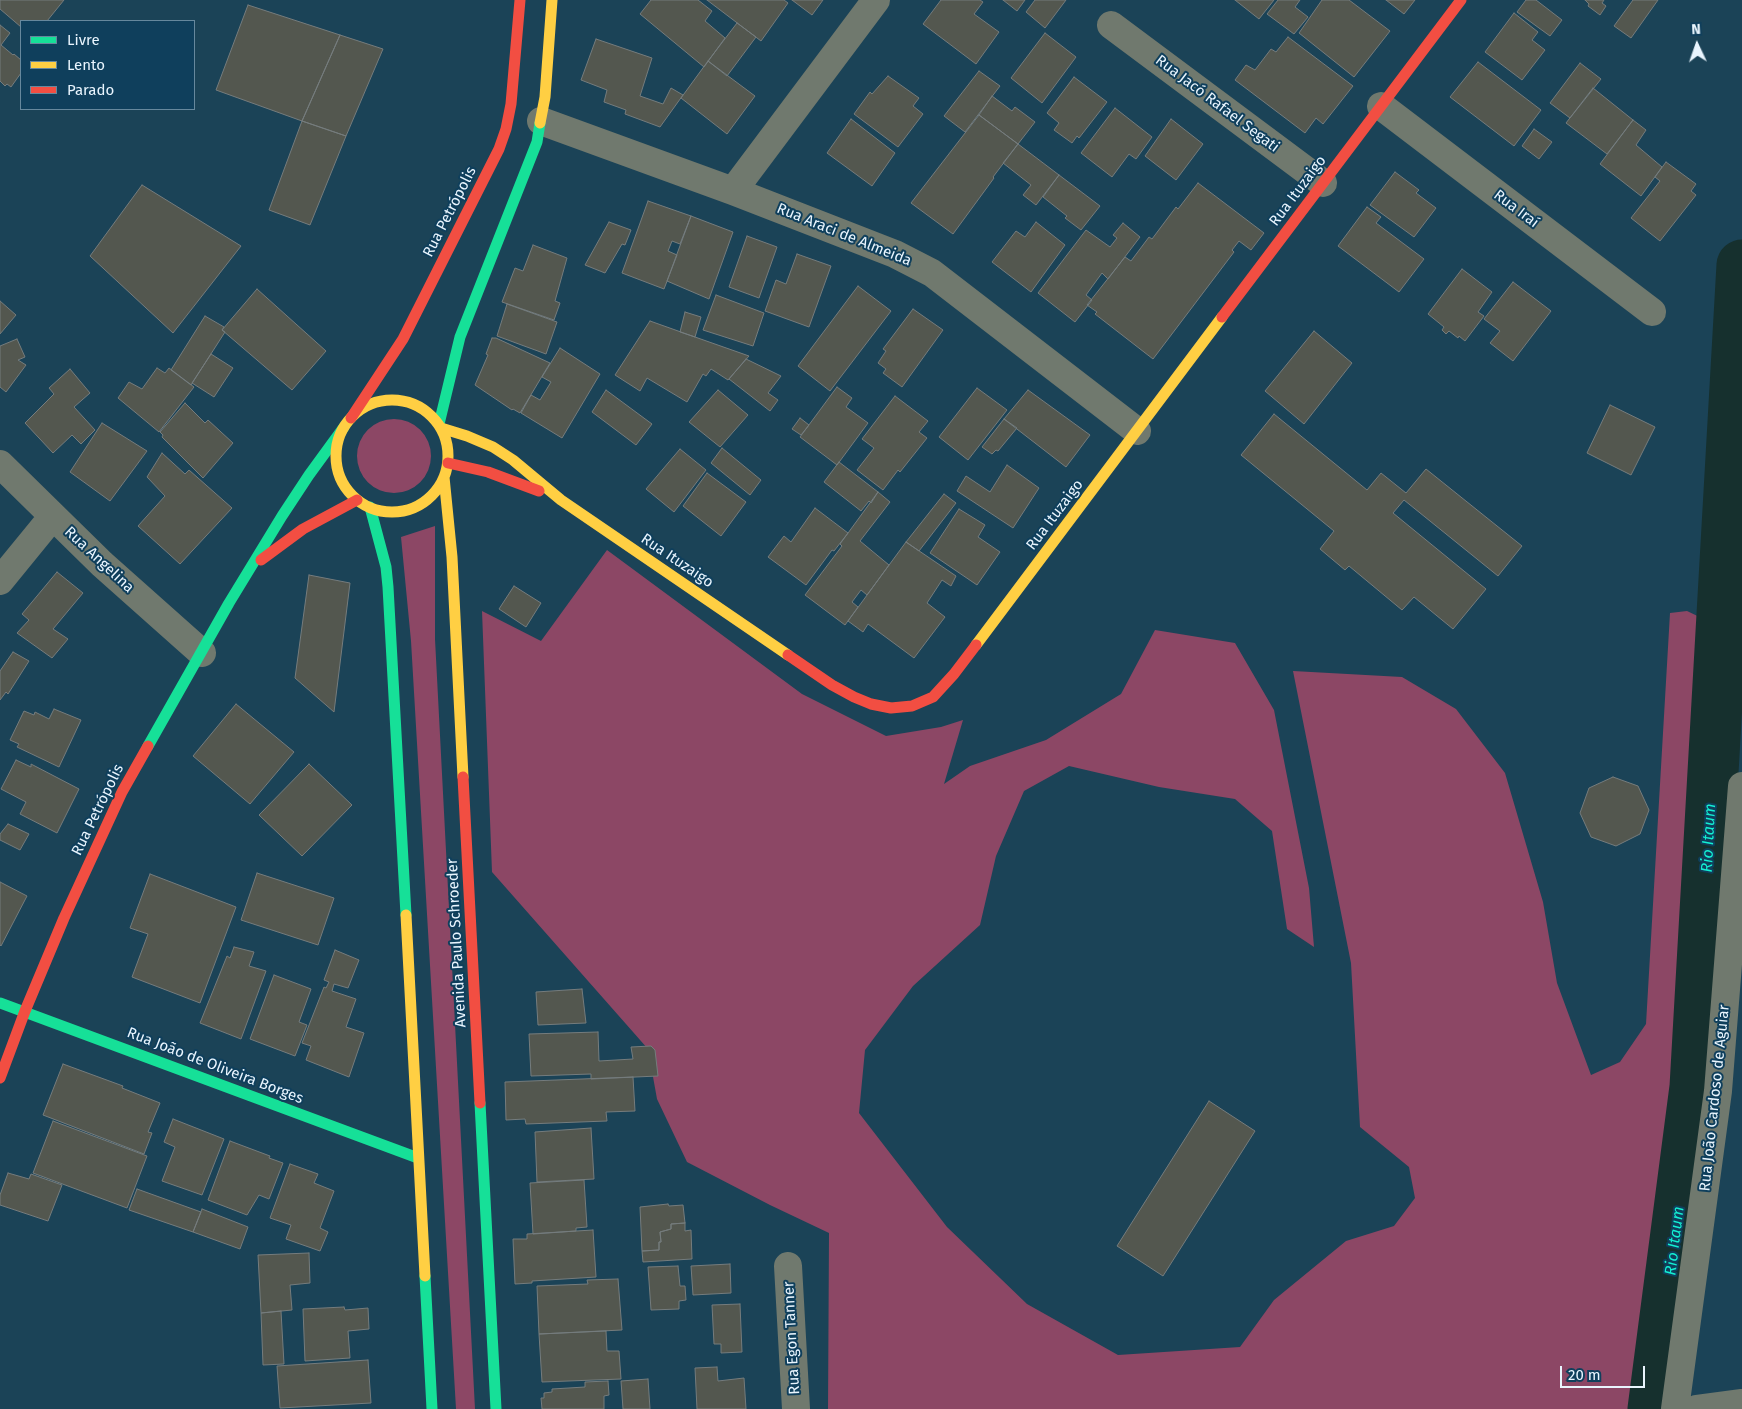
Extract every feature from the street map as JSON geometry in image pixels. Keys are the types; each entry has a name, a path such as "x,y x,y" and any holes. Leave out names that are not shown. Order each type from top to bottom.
{"main road":[{"name":"Rua Petrópolis","path":"0,1078 25,1011 75,893 122,792 250,569 309,475 347,423 403,338 499,149 506,129 511,104 520,0"},
{"path":"440,426 460,337 537,142 545,97 552,0"},
{"name":"Rua Ituzaigo","path":"440,426 493,447 513,460 561,500 832,685 871,704 891,708 912,706 933,697 954,674 1461,0"},
{"path":"396,400 413,404 427,412 440,426 447,445 448,463 444,477 437,490 414,508 384,511 370,507 357,500 346,488 337,466 338,442 347,423 364,408 380,402 396,400"},
{"name":"Rua Ituzaigo","path":"448,463 512,480 561,500"},
{"name":"Avenida Paulo Schroeder","path":"444,477 452,565 496,1409"},
{"name":"Rua Petrópolis","path":"250,569 303,529 357,500"},
{"path":"370,507 382,552 388,587 432,1409"},
{"name":"Rua João de Oliveira Borges","path":"0,1003 418,1158"}],"street":[{"path":"733,191 876,0"},
{"name":"Rua Jacó Rafael Segati","path":"1111,25 1323,183"},
{"name":"Rua Iraí","path":"1381,106 1652,312"},
{"name":"Rua Araci de Almeida","path":"542,120 858,238 932,273 1137,431"},
{"name":"Rua Angelina","path":"0,464 102,564 202,653"},
{"path":"0,581 53,516"},
{"name":"Rua João Cardoso de Aguiar","path":"1675,1409 1730,1089 1742,786"},
{"name":"Rua Egon Tanner","path":"788,1266 796,1409"},
{"path":"1697,1409 1742,1402"}],"shaded area":[{"path":"387,419 401,419 415,425 425,435 431,449 431,463 425,477 415,487 401,493 387,493 373,487 363,477 357,463 357,449 363,435 373,425"},
{"path":"435,526 435,639 475,1409 456,1409 411,641 401,537"},
{"path":"607,550 802,694 886,736 941,727 963,720 944,784 970,766 1046,740 1121,694 1155,630 1235,643 1274,710 1309,888 1314,947 1287,929 1272,831 1235,799 1159,787 1069,766 1024,791 996,856 980,925 913,986 865,1050 859,1113 947,1227 1027,1304 1118,1355 1240,1347 1274,1300 1346,1241 1394,1226 1415,1198 1409,1167 1360,1127 1351,963 1293,671 1402,677 1456,709 1505,773 1543,902 1557,983 1591,1075 1620,1062 1646,1024 1670,613 1687,611 1708,621 1695,918 1685,1085 1639,1409 828,1409 829,1233 687,1162 657,1099 648,1049 492,872 482,611 541,641"}],"building":[{"path":"0,0 64,0 48,20 20,20 20,26 0,9"},
{"path":"651,0 698,0 712,11 705,21 725,38 704,67 640,14"},
{"path":"707,0 784,0 788,3 761,41"},
{"path":"792,0 823,0 812,15"},
{"path":"941,0 980,0 983,2 974,14 999,32 976,64 923,24"},
{"path":"1003,0 1025,0 1017,11"},
{"path":"1035,0 1066,0 1045,28 1026,12"},
{"path":"1235,0 1274,0 1259,19"},
{"path":"1278,0 1300,0 1295,7 1308,17 1294,34 1267,14"},
{"path":"1322,0 1349,0 1390,31 1354,77 1299,33"},
{"path":"1386,0 1415,0 1404,14"},
{"path":"1526,0 1536,0 1562,20 1550,36 1517,12"},
{"path":"1585,0 1604,0 1602,3 1606,6 1600,15 1588,6 1589,4"},
{"path":"1633,0 1658,0 1631,38 1614,26"},
{"path":"248,5 340,35 302,121 216,90"},
{"path":"1514,13 1538,32 1532,40 1545,50 1522,80 1485,52"},
{"path":"737,23 756,37 727,76 708,61"},
{"path":"0,25 10,33 1,45 20,59 20,74 11,87 7,84 5,86 0,81"},
{"path":"1045,33 1076,57 1042,103 1011,78"},
{"path":"340,35 383,49 346,136 302,121"},
{"path":"1288,37 1353,86 1323,124 1316,118 1305,133 1235,80 1246,65 1255,70 1271,49 1276,52"},
{"path":"596,39 652,58 640,96 663,104 671,88 683,95 660,127 625,114 626,110 604,102 607,90 581,80"},
{"path":"708,61 755,96 727,134 681,98"},
{"path":"1478,62 1541,110 1514,146 1450,97"},
{"path":"1580,63 1601,79 1570,118 1550,103"},
{"path":"979,71 1000,86 965,132 944,116"},
{"path":"888,76 919,98 913,106 923,114 898,147 854,114 870,92 872,94"},
{"path":"1074,77 1107,102 1079,138 1077,136 1072,143 1054,130 1059,123 1047,113"},
{"path":"1593,88 1633,120 1607,154 1566,123"},
{"path":"992,96 1012,111 1015,107 1035,122 1018,144 979,115"},
{"path":"1115,108 1152,137 1136,159 1129,154 1112,177 1081,153"},
{"path":"979,115 1018,144 953,234 911,203"},
{"path":"851,119 895,153 872,186 827,153"},
{"path":"1171,119 1203,144 1176,180 1145,156"},
{"path":"1633,120 1646,130 1636,145 1662,167 1641,196 1600,164"},
{"path":"302,121 346,136 310,225 269,210"},
{"path":"1534,129 1552,142 1539,159 1522,146"},
{"path":"1018,144 1059,175 1036,205 1023,195 1031,185 1003,163"},
{"path":"1666,162 1696,184 1691,191 1696,195 1660,241 1631,218 1660,181 1655,177"},
{"path":"1395,172 1419,190 1416,193 1436,208 1414,237 1370,205"},
{"path":"1059,175 1100,206 1081,230 1043,197"},
{"path":"1198,183 1264,233 1251,250 1239,241 1232,250 1234,252 1153,359 1095,314 1097,312 1087,305 1125,257 1131,261 1149,237 1152,239 1176,207 1178,209"},
{"path":"142,185 241,246 173,333 90,256"},
{"path":"648,201 691,216 680,244 672,241 668,251 677,255 664,289 622,273"},
{"path":"1367,207 1381,217 1376,223 1424,259 1399,292 1338,246"},
{"path":"691,216 733,232 709,299 667,281"},
{"path":"609,222 631,230 625,245 622,244 605,273 585,265"},
{"path":"1036,222 1065,245 1031,292 992,262 1016,231 1025,237"},
{"path":"1123,223 1140,237 1108,279 1102,273 1086,295 1092,300 1075,322 1038,293 1086,230 1110,247 1117,238 1113,235"},
{"path":"747,236 777,247 759,298 729,287"},
{"path":"533,245 567,258 555,301 560,303 554,320 502,302 515,268 523,271"},
{"path":"797,254 831,266 809,327 765,311 776,280 786,284"},
{"path":"1462,269 1492,292 1478,312 1484,316 1465,341 1449,331 1446,334 1442,330 1444,327 1428,314"},
{"path":"1513,282 1551,311 1513,361 1490,343 1500,331 1484,319"},
{"path":"858,286 891,311 830,391 798,366"},
{"path":"257,289 326,351 292,390 222,330"},
{"path":"716,295 764,313 753,346 703,330"},
{"path":"0,301 16,315 0,334"},
{"path":"507,304 557,322 546,354 497,336"},
{"path":"913,309 943,330 902,387 883,373 886,369 878,363 886,351 883,349"},
{"path":"685,312 701,317 695,337 680,332"},
{"path":"205,316 224,327 222,330 225,332 191,385 171,370"},
{"path":"650,321 749,356 728,380 711,369 706,376 703,374 687,402 647,378 640,391 615,375"},
{"path":"1314,331 1352,363 1304,424 1265,391"},
{"path":"492,338 496,338 550,363 520,413 512,410 475,385 488,355 486,354"},
{"path":"17,339 25,357 18,360 26,365 6,392 0,387 0,346"},
{"path":"560,348 600,374 562,438 521,413 531,395 540,400 551,382 542,377"},
{"path":"211,354 233,368 214,397 192,383"},
{"path":"746,359 781,376 768,393 778,400 770,411 729,379"},
{"path":"157,368 165,373 169,368 194,387 159,432 118,398 129,382 142,389"},
{"path":"70,369 90,393 74,407 95,430 81,444 72,435 53,453 25,423 54,394 49,388"},
{"path":"837,387 852,398 846,407 868,423 837,465 800,437"},
{"path":"977,388 1007,410 968,460 939,437"},
{"path":"606,390 652,424 636,445 592,412"},
{"path":"718,390 748,415 720,447 689,422"},
{"path":"1028,390 1090,435 1066,467 1004,419"},
{"path":"895,396 928,421 919,432 927,438 883,490 857,470 874,448 862,439"},
{"path":"185,403 205,423 208,420 233,443 203,478 162,437 163,435 160,432"},
{"path":"1610,405 1655,427 1631,475 1587,453"},
{"path":"1274,414 1367,490 1381,473 1406,493 1426,469 1522,546 1498,576 1404,500 1393,513 1486,589 1453,629 1414,597 1402,610 1349,566 1345,570 1320,549 1334,531 1241,455"},
{"path":"800,418 809,425 801,435 792,429"},
{"path":"1004,419 1017,428 998,451 996,450 992,454 982,447"},
{"path":"102,423 147,451 110,501 70,472"},
{"path":"722,448 761,480 750,495 711,463"},
{"path":"680,449 706,470 674,512 646,489"},
{"path":"162,453 185,474 189,470 232,508 180,564 138,526 165,496 147,477"},
{"path":"839,462 878,492 871,503 869,501 861,511 824,482"},
{"path":"1007,465 1039,488 1013,528 957,491 966,476 990,492"},
{"path":"707,473 746,502 721,536 683,506"},
{"path":"878,492 890,502 860,541 889,565 867,595 861,590 852,602 858,607 845,625 805,595 842,546 840,544"},
{"path":"944,494 956,503 919,551 906,542"},
{"path":"815,508 848,533 834,551 832,550 806,585 768,557 784,536 791,542"},
{"path":"959,509 985,525 978,537 1000,552 977,585 930,553"},
{"path":"906,542 956,576 951,586 942,580 927,603 945,617 914,658 868,624 863,632 848,621"},
{"path":"57,572 83,593 53,629 68,639 52,658 17,633 29,620 22,614"},
{"path":"309,575 350,583 334,712 295,678"},
{"path":"514,586 541,603 526,627 499,609"},
{"path":"13,652 29,661 8,694 6,692 0,700 0,671"},
{"path":"236,704 294,752 250,804 193,756"},
{"path":"54,709 81,720 59,767 17,747 19,744 10,740 24,711 34,715 35,712 49,719"},
{"path":"16,760 31,767 31,764 79,789 57,833 20,814 26,802 1,789"},
{"path":"309,764 352,805 302,856 259,815"},
{"path":"1613,777 1638,786 1649,810 1640,834 1616,846 1591,837 1580,813 1589,788"},
{"path":"8,824 29,834 20,850 0,840 0,834"},
{"path":"257,873 334,898 318,945 241,920"},
{"path":"150,874 236,907 200,1003 132,977 148,934 130,928"},
{"path":"0,882 27,896 1,946 0,945"},
{"path":"234,947 254,952 249,966 266,971 241,1039 200,1023 227,956 230,958"},
{"path":"335,950 359,960 348,988 334,984 332,991 356,999 346,1027 364,1033 349,1077 306,1060 311,1046 302,1043 324,987 326,988 329,982 324,980"},
{"path":"274,975 311,989 299,1022 307,1025 295,1056 250,1039"},
{"path":"582,989 586,1023 538,1025 536,992"},
{"path":"598,1032 599,1061 633,1059 631,1047 651,1046 655,1050 658,1076 591,1079 591,1074 531,1076 529,1034"},
{"path":"63,1064 123,1086 122,1088 160,1103 148,1132 152,1133 144,1154 43,1115"},
{"path":"633,1077 635,1111 606,1112 607,1121 526,1124 525,1119 506,1120 505,1082"},
{"path":"1209,1101 1255,1131 1163,1276 1117,1246"},
{"path":"173,1119 224,1139 202,1195 162,1181 175,1147 164,1142"},
{"path":"53,1121 147,1156 127,1208 33,1173"},
{"path":"591,1128 594,1179 537,1182 535,1132"},
{"path":"230,1141 283,1163 269,1199 259,1195 247,1215 208,1200"},
{"path":"290,1164 318,1174 314,1183 334,1191 320,1228 328,1232 320,1251 286,1239 291,1225 270,1218"},
{"path":"8,1173 29,1179 31,1174 62,1185 48,1221 0,1205 0,1195"},
{"path":"584,1180 587,1227 576,1228 576,1231 533,1234 530,1183"},
{"path":"137,1189 201,1212 193,1232 129,1210"},
{"path":"668,1204 669,1206 683,1205 685,1223 671,1224 671,1229 660,1232 661,1242 659,1242 659,1250 642,1251 640,1207"},
{"path":"202,1209 248,1227 240,1249 193,1232"},
{"path":"685,1223 685,1231 691,1230 692,1259 643,1262 642,1251 659,1250 659,1242 661,1242 660,1232 671,1229 671,1224"},
{"path":"593,1230 596,1277 532,1281 532,1283 515,1284 513,1239 527,1239 527,1234"},
{"path":"309,1253 310,1283 290,1285 292,1310 261,1313 258,1255"},
{"path":"730,1264 731,1293 693,1295 691,1266"},
{"path":"678,1266 680,1286 685,1286 686,1300 679,1301 679,1309 651,1310 648,1267"},
{"path":"618,1279 622,1330 539,1334 537,1286 588,1284 587,1280"},
{"path":"740,1304 742,1352 721,1353 721,1344 714,1344 712,1305"},
{"path":"344,1307 345,1310 368,1308 369,1329 348,1331 350,1358 305,1361 303,1309"},
{"path":"281,1311 284,1364 263,1365 261,1313"},
{"path":"606,1331 607,1351 619,1351 621,1379 542,1382 539,1334"},
{"path":"368,1360 371,1403 280,1408 277,1366"},
{"path":"717,1367 718,1381 744,1378 746,1409 697,1409 695,1368"},
{"path":"648,1379 650,1409 623,1409 621,1381"},
{"path":"608,1381 609,1395 604,1396 604,1409 542,1409 541,1398 544,1398 544,1393 552,1392 552,1389 585,1387 585,1382"}],"waterway":[{"name":"Rio Itaum","path":"1653,1409 1695,1087 1742,265"}],"traffic: fast":[{"path":"439,424 460,337 537,142 540,123"},
{"path":"148,746 229,603 282,516 344,427"},
{"path":"370,507 386,567 388,587 406,915"},
{"path":"0,1003 418,1158"},
{"path":"480,1103 496,1409"},
{"path":"425,1276 432,1409"}],"traffic: slow":[{"path":"540,123 545,97 552,0"},
{"path":"976,645 1222,317"},
{"path":"392,400 403,401 413,405 431,417 443,435 447,445 448,456 447,467 443,477 431,495 413,507 403,511 392,512 381,511 371,507 353,495 341,477 337,467 336,456 337,445 341,435 353,417 371,405 381,401 392,400"},
{"path":"441,428 493,447 513,460 561,500 788,655"},
{"path":"444,477 452,557 463,777"},
{"path":"406,915 425,1276"}],"traffic: jam":[{"path":"351,418 403,339 499,149 506,129 511,104 520,0"},
{"path":"1222,317 1461,0"},
{"path":"448,463 488,472 539,491"},
{"path":"261,560 303,529 357,500"},
{"path":"788,655 832,685 854,697 871,704 891,708 912,706 933,697 954,674 976,645"},
{"path":"0,1078 25,1011 64,918 122,792 148,746"},
{"path":"463,777 480,1103"}]}
